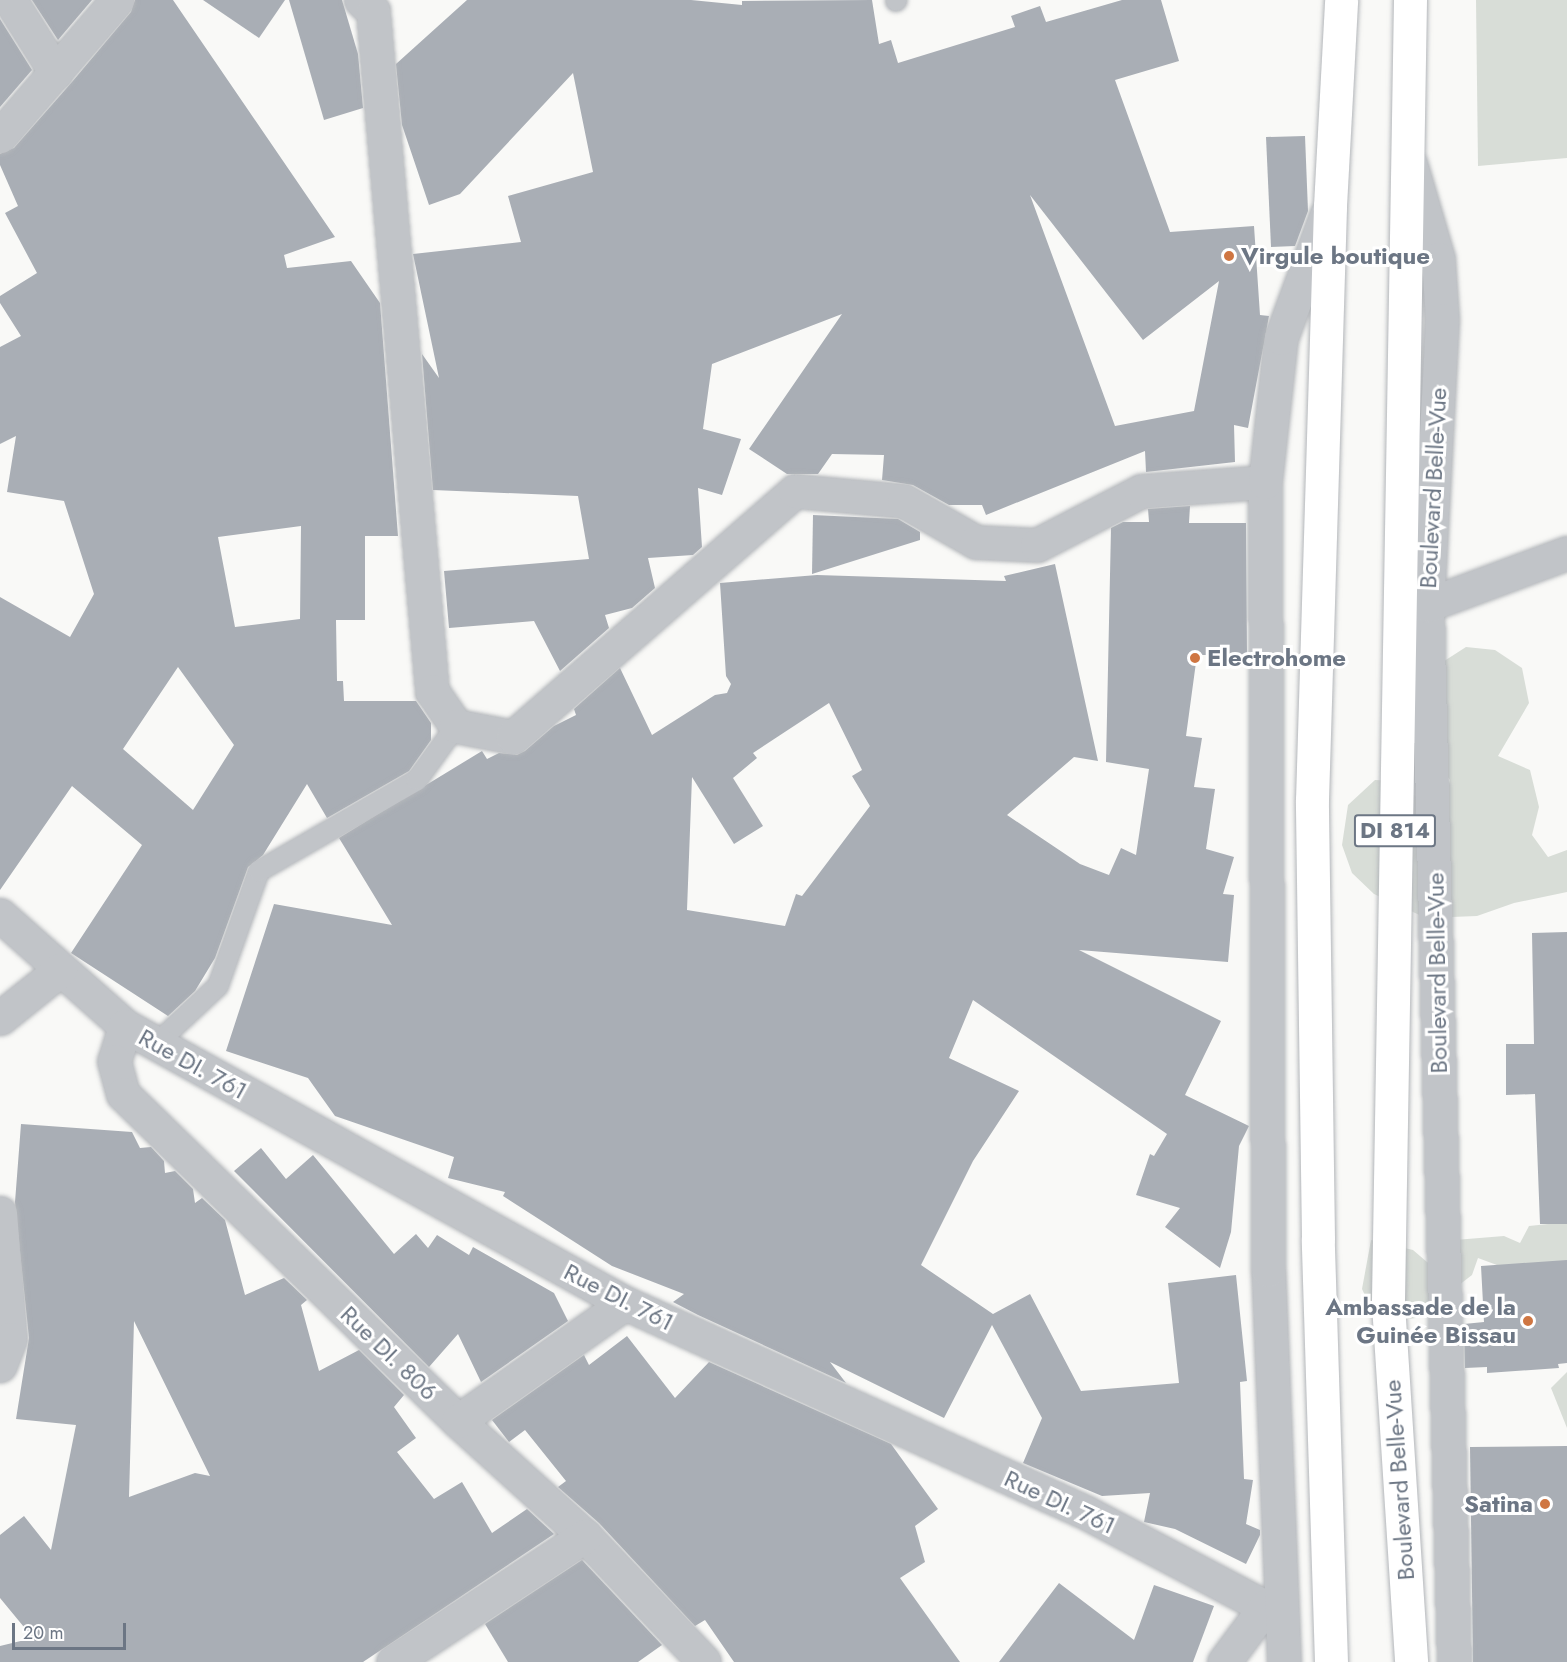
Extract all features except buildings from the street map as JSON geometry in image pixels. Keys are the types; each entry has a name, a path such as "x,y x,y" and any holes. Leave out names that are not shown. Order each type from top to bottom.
{"main road":[{"path":"1331,1662 1318,1239 1312,800 1330,206 1341,0"},
{"name":"Boulevard Belle-Vue","path":"1410,0 1405,146 1388,1304 1411,1662"}],"street":[{"path":"10,0 56,73"},
{"path":"0,136 117,0"},
{"path":"362,0 373,11 432,691 456,726 513,737 795,491 904,501 976,542 1037,544 1141,491 1265,482"},
{"name":"Boulevard Belle-Vue","path":"1405,146 1438,259 1442,320 1427,605 1454,1662"},
{"path":"1284,1662 1272,1607 1268,1270 1265,482 1281,338 1330,206"},
{"path":"1427,605 1567,554"},
{"name":"Rue DI. 761","path":"0,915 125,1026 626,1303 1085,1512 1272,1607"},
{"path":"0,1018 60,969"},
{"name":"Rue DI. 806","path":"125,1026 114,1061 123,1094 458,1421 585,1536 704,1662"},
{"path":"0,1213 10,1339 0,1365"},
{"path":"458,1421 626,1303"},
{"path":"393,1662 585,1536"},
{"path":"1224,1662 1272,1607"}],"lane":[{"path":"156,1044 218,986 259,871 417,780 456,726"}],"shaded area":[{"path":"1476,0 1567,0 1567,158 1478,166"},
{"path":"1466,647 1495,650 1522,668 1529,703 1498,756 1530,770 1539,807 1532,835 1548,857 1567,850 1567,892 1514,903 1477,916 1426,918 1374,894 1352,873 1342,845 1348,805 1375,780 1397,781 1427,806 1444,802 1450,780 1428,749 1424,674"},
{"path":"1567,1222 1567,1291 1478,1258 1472,1275 1416,1318 1378,1323 1362,1289 1371,1240 1413,1250 1434,1268 1455,1240 1504,1236 1520,1243 1529,1226"},
{"path":"1567,1372 1567,1428 1551,1388"}],"place":[{"name":"Virgule boutique","path":"1229,256"},
{"name":"Electrohome","path":"1195,658"},
{"name":"Ambassade de la Guinée Bissau","path":"1528,1321"},
{"name":"Satina","path":"1545,1504"}]}
